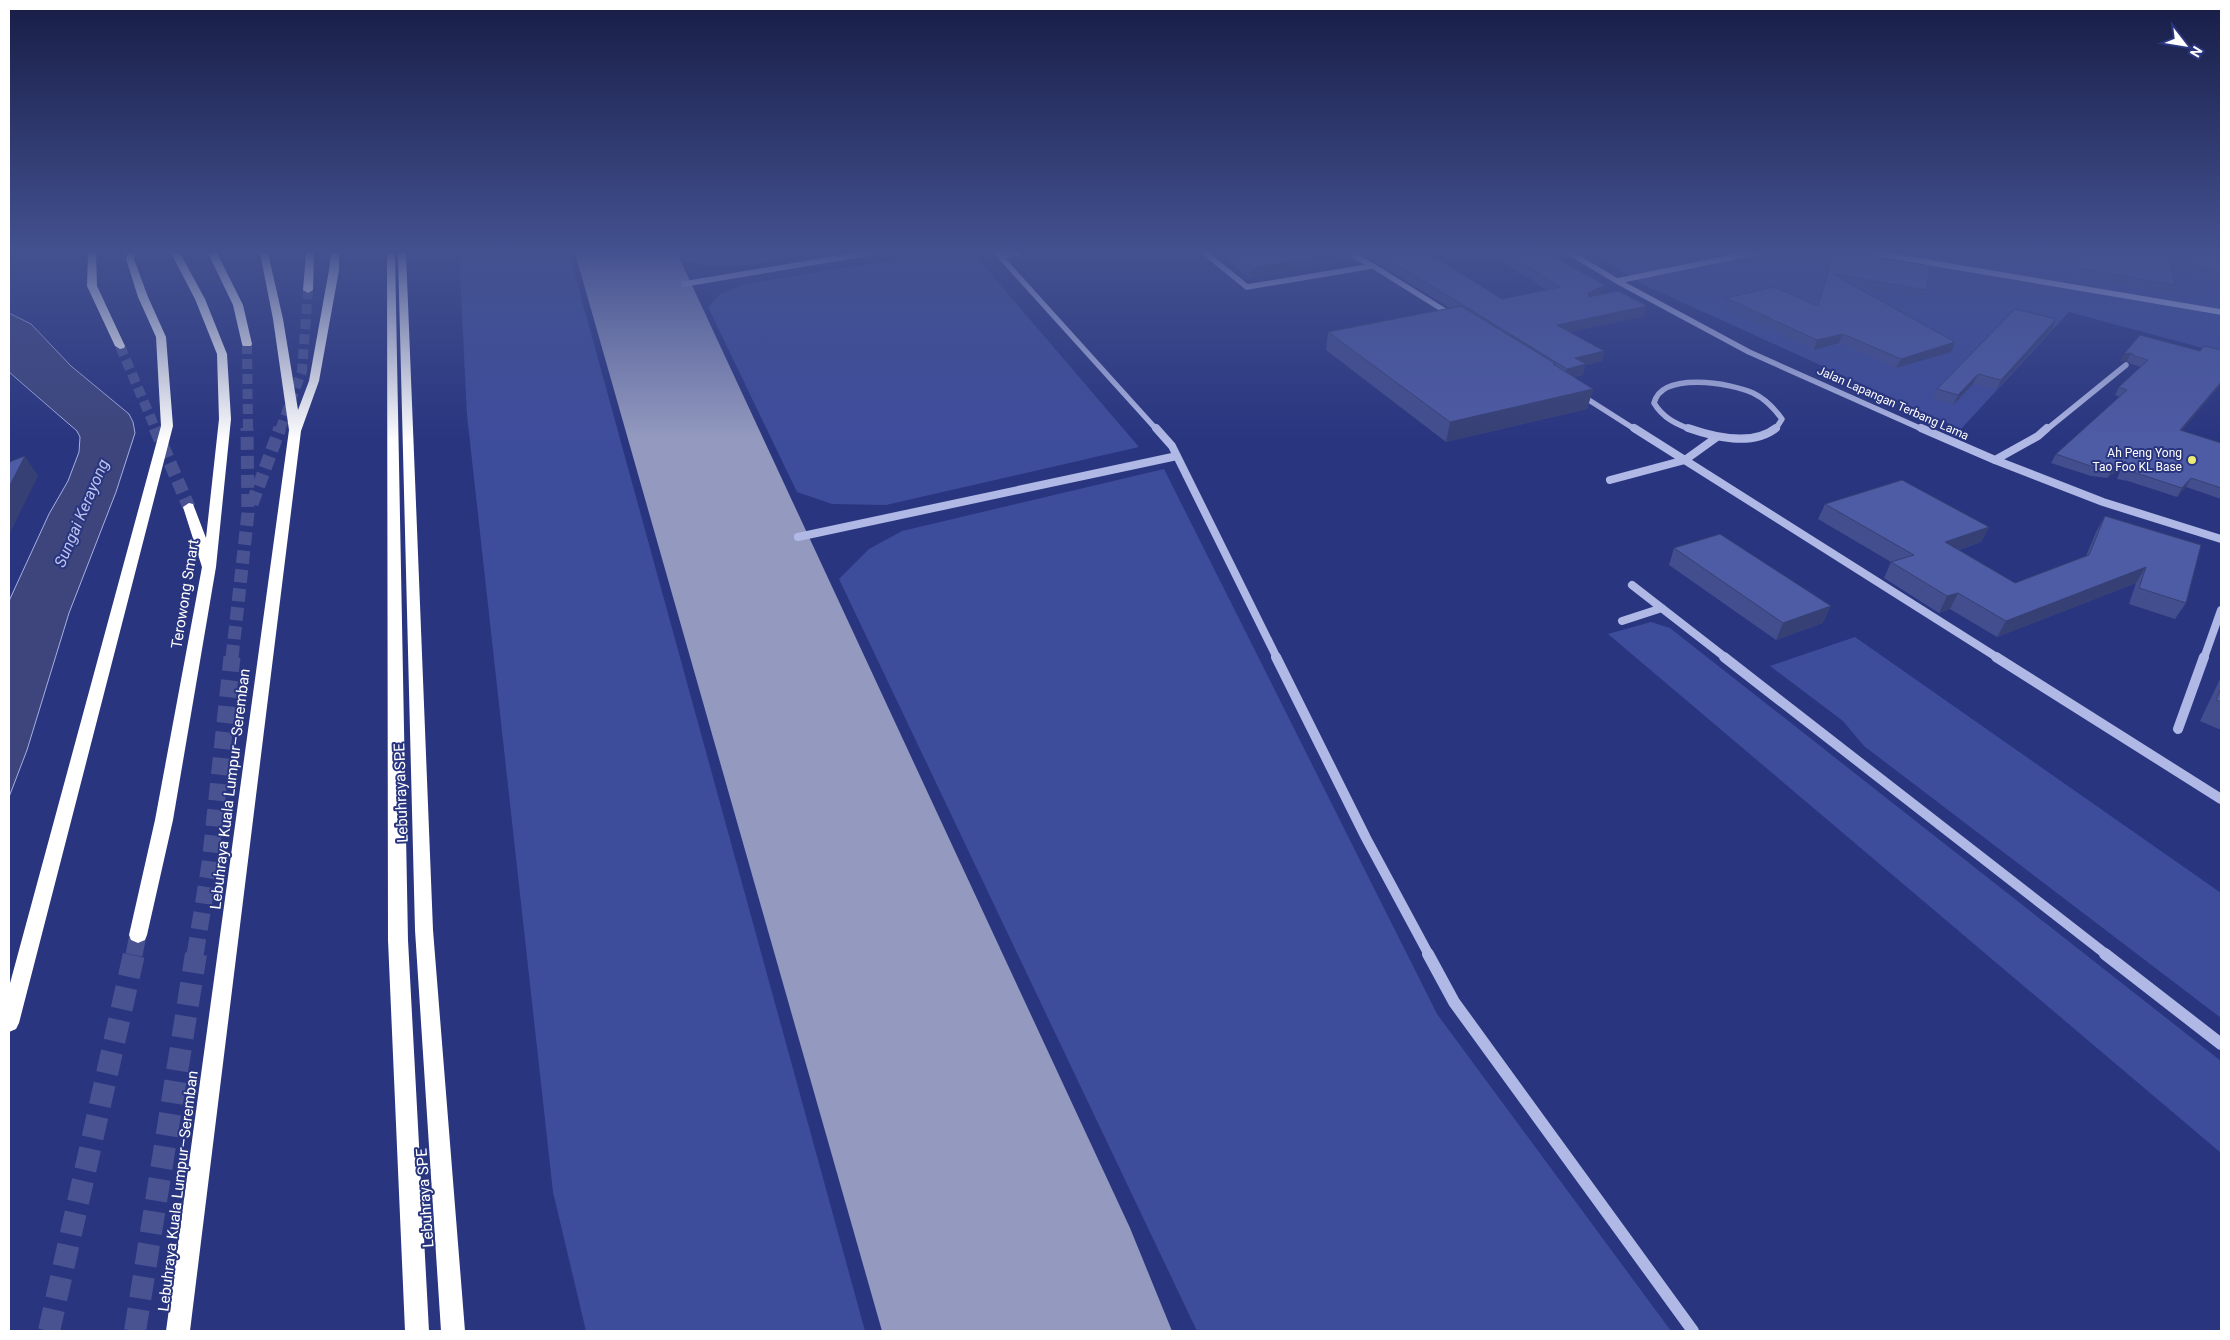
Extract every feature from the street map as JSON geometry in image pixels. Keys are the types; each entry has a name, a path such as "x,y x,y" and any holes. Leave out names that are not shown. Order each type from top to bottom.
{"highway":[{"path":"106,316 120,346"},
{"path":"9,1023 167,426 161,337 151,316"},
{"name":"Terowong Smart","path":"138,935 164,820 209,567 225,419 222,354 207,316"},
{"path":"240,316 247,344"},
{"name":"Lebuhraya Kuala Lumpur–Seremban","path":"178,1331 295,430 277,316"},
{"path":"295,430 314,381 326,316"},
{"name":"Lebuhraya SPE","path":"392,316 398,940 417,1331"},
{"name":"Lebuhraya SPE","path":"404,316 424,930 454,1331"},
{"path":"189,507 209,567"}],"street":[{"path":"798,537 1177,456 1172,446 1158,429 1054,316"},
{"name":"Jalan Lapangan Terbang Lama","path":"1680,316 1748,352 1995,460 2103,502 2221,539"},
{"path":"1610,480 1685,460 1717,437 1740,439 1770,434 1780,428 1782,419 1777,409 1754,394 1710,383 1677,384 1663,388 1656,395 1654,404 1672,422 1688,429 1717,437"},
{"path":"1685,460 2221,799"},
{"path":"1632,585 2221,1044"},
{"path":"1622,621 1662,608"},
{"path":"2178,729 2221,610"}],"lane":[{"path":"1453,316 1457,318"},
{"path":"1995,460 2038,436 2126,365"},
{"path":"1575,392 1685,460"},
{"path":"1177,456 1366,838 1454,1002 1693,1331"}],"shaded area":[{"path":"462,316 586,316 865,1331 586,1331 553,1192 467,415"},
{"path":"712,316 1027,316 1139,447 886,505 832,504 797,492"},
{"path":"1711,316 2066,316 1961,429"},
{"path":"2082,316 2221,316 2221,353"},
{"path":"1164,469 1437,1014 1671,1331 1197,1331 839,579 869,549 902,531"},
{"path":"1651,622 1670,628 2221,1061 2221,1153 1608,634"},
{"path":"1855,637 2221,893 2221,1018 1864,746 1843,721 1770,666"}],"water":[{"name":"Sungai Kerayong","path":"9,316 14,316 31,324 71,366 129,414 135,433 116,492 69,613 27,750 9,797 9,601 49,514 68,481 79,452 80,437 77,431 9,372"}],"building":[{"path":"1412,316 1477,316 1593,389 1450,422 1328,332"},
{"path":"1480,316 1602,316 1557,325 1604,351 1575,358 1586,364 1567,369"},
{"path":"1764,316 1908,316 1955,342 1901,359 1843,334 1817,340"},
{"path":"2009,316 2042,316 2056,319 2001,380 1978,374 1958,395 1937,389"},
{"path":"2140,335 2200,351 2204,346 2221,350 2221,382 2180,430 2221,443 2221,488 2191,478 2182,488 2133,472 2122,471 2126,461 2112,470 2096,468 2056,454 2127,390 2119,387 2148,360 2131,353 2124,354"},
{"path":"25,456 9,487 9,462"},
{"path":"1902,480 1989,527 1945,542 2015,583 2089,555 2105,516 2201,545 2186,603 2139,588 2146,567 2006,621 1958,593 1947,596 1891,562 1914,555 1825,504"},
{"path":"1720,534 1831,606 1783,623 1674,548"},
{"path":"2221,689 2221,702 2216,700"}],"runway":[{"path":"649,316 1027,1331"}],"tunnel":[{"path":"280,430 302,371 306,316"},
{"path":"247,344 248,430"},
{"path":"120,346 156,430"},
{"path":"155,428 189,507"},
{"path":"232,658 248,513 247,428"},
{"path":"252,504 280,428"},
{"path":"195,955 210,864 232,657"},
{"path":"134,955 138,935"},
{"path":"49,1331 134,954"},
{"path":"135,1331 196,954"}],"place":[{"name":"Ah Peng Yong Tao Foo KL Base","path":"2192,460"}]}
